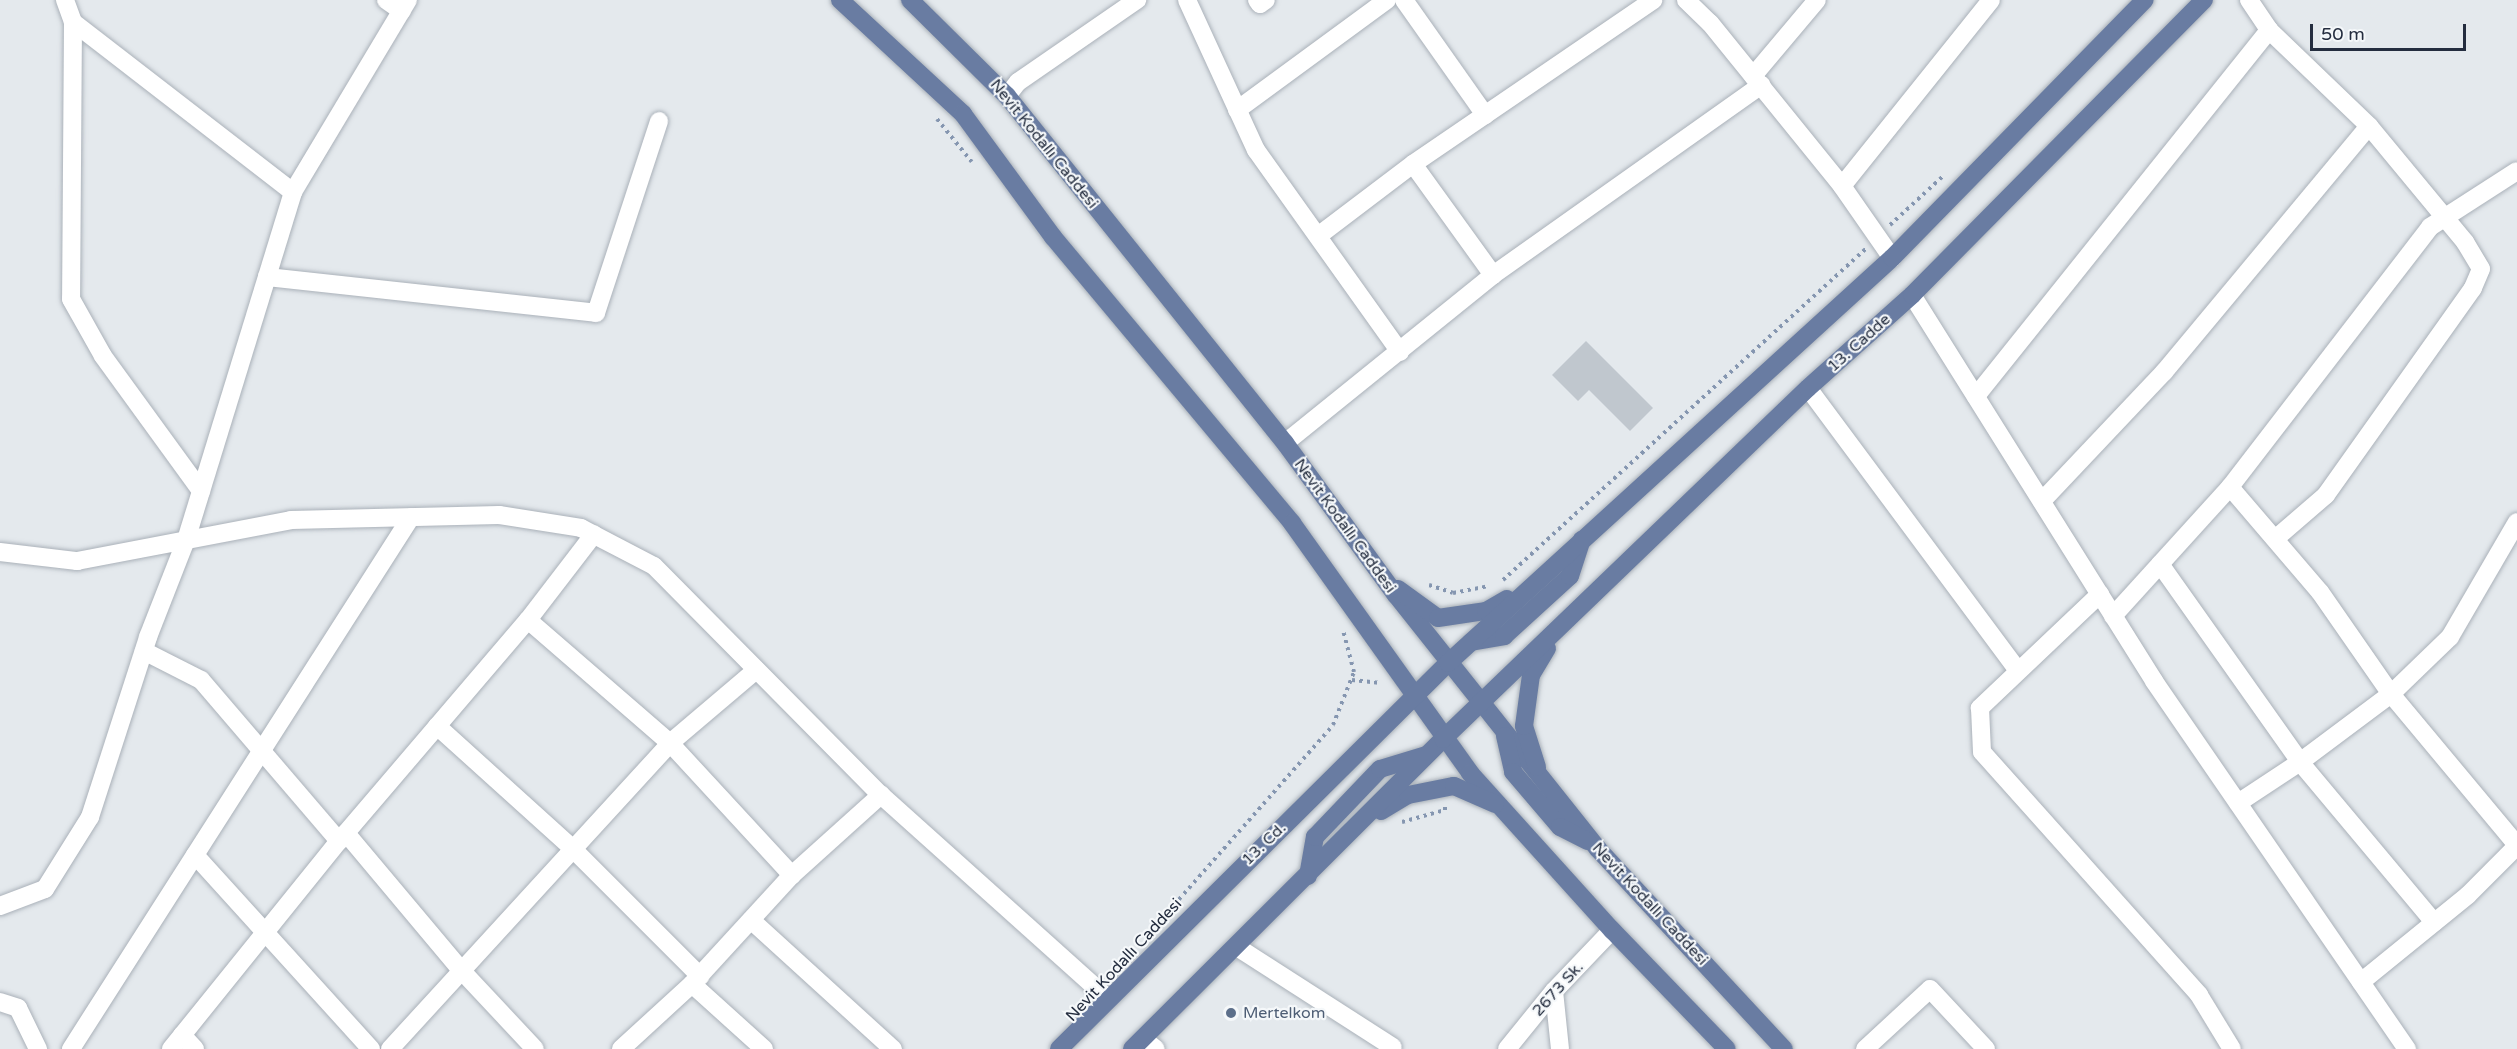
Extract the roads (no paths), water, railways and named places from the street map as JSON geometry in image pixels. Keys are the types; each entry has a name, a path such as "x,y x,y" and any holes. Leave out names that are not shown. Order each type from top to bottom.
{"main road":[{"path":"840,0 963,114 1053,237 1292,523 1394,663 1413,698 1470,773 1612,930 1727,1049"},
{"name":"Nevit Kodallı Caddesi","path":"910,0 1007,96 1285,443 1449,663 1595,844 1784,1049"},
{"path":"1471,642 1892,258 2145,0"},
{"name":"13. Cadde","path":"1482,704 1808,388 1912,295 2204,0"},
{"path":"1471,642 1504,636 1570,576 1582,540"},
{"path":"1384,578 1438,618 1486,611 1533,585"},
{"path":"1540,777 1524,726 1531,675 1560,627"},
{"name":"13. Cd.","path":"1059,1049 1107,998 1471,642"},
{"path":"1144,1046 1237,947 1443,739 1482,704"},
{"path":"1504,732 1513,772 1560,827 1595,844"},
{"path":"1308,876 1315,837 1380,769 1427,755"},
{"path":"1359,824 1408,795 1454,786 1500,806"}],"street":[{"path":"65,0 73,22 71,299 103,356 201,491"},
{"path":"0,906 45,889 72,850 90,817 144,651 186,540 293,192 405,5 386,0"},
{"path":"1007,96 1018,82 1137,0"},
{"path":"1187,0 1256,150 1400,352"},
{"path":"1257,0 1260,4 1266,0"},
{"path":"1238,110 1387,0"},
{"path":"1404,0 1485,115"},
{"path":"1318,236 1413,164 1653,0"},
{"path":"1686,0 1710,23 1842,186 1892,258"},
{"path":"1285,443 1493,275 1757,81 1817,0"},
{"path":"1842,186 1991,0"},
{"path":"2249,0 2269,30 2369,126 2465,242 2481,269 2473,288 2326,495 2275,539"},
{"path":"73,22 293,192"},
{"path":"1976,396 2269,30"},
{"path":"267,277 596,313 659,121"},
{"path":"2042,501 2164,372 2369,126"},
{"path":"1413,164 1493,275"},
{"path":"2113,616 2230,487 2430,227 2517,171"},
{"path":"1912,295 2113,616 2407,1049"},
{"path":"1808,388 2018,669"},
{"path":"2230,487 2320,592 2391,694 2517,846 2434,922 2361,982"},
{"path":"0,552 76,561 291,520 499,515 581,528 654,566 881,795 1107,998"},
{"path":"71,1049 411,517"},
{"path":"2238,803 2300,762 2391,694 2450,637 2517,522"},
{"path":"195,1049 177,1042 342,837 528,620 594,534"},
{"path":"2160,564 2300,762 2434,922"},
{"path":"2100,594 2018,669 1980,708 1982,752 2199,995 2232,1049"},
{"path":"528,620 670,743 792,875"},
{"path":"144,651 201,680 262,751 535,1049"},
{"path":"390,1049 670,743 756,670"},
{"path":"437,726 573,849 764,1049"},
{"path":"621,1049 696,980 792,875 881,795"},
{"path":"195,855 267,930 371,1049"},
{"path":"751,920 893,1049"},
{"name":"2673 Sk.","path":"1507,1049 1554,991 1612,930"},
{"path":"1237,947 1393,1047"},
{"path":"1865,1049 1929,989 1986,1049"},
{"path":"1554,991 1560,1049"},
{"path":"0,1002 18,1008 38,1049"}],"place":[{"name":"Mertelkom","path":"1231,1013"}]}
